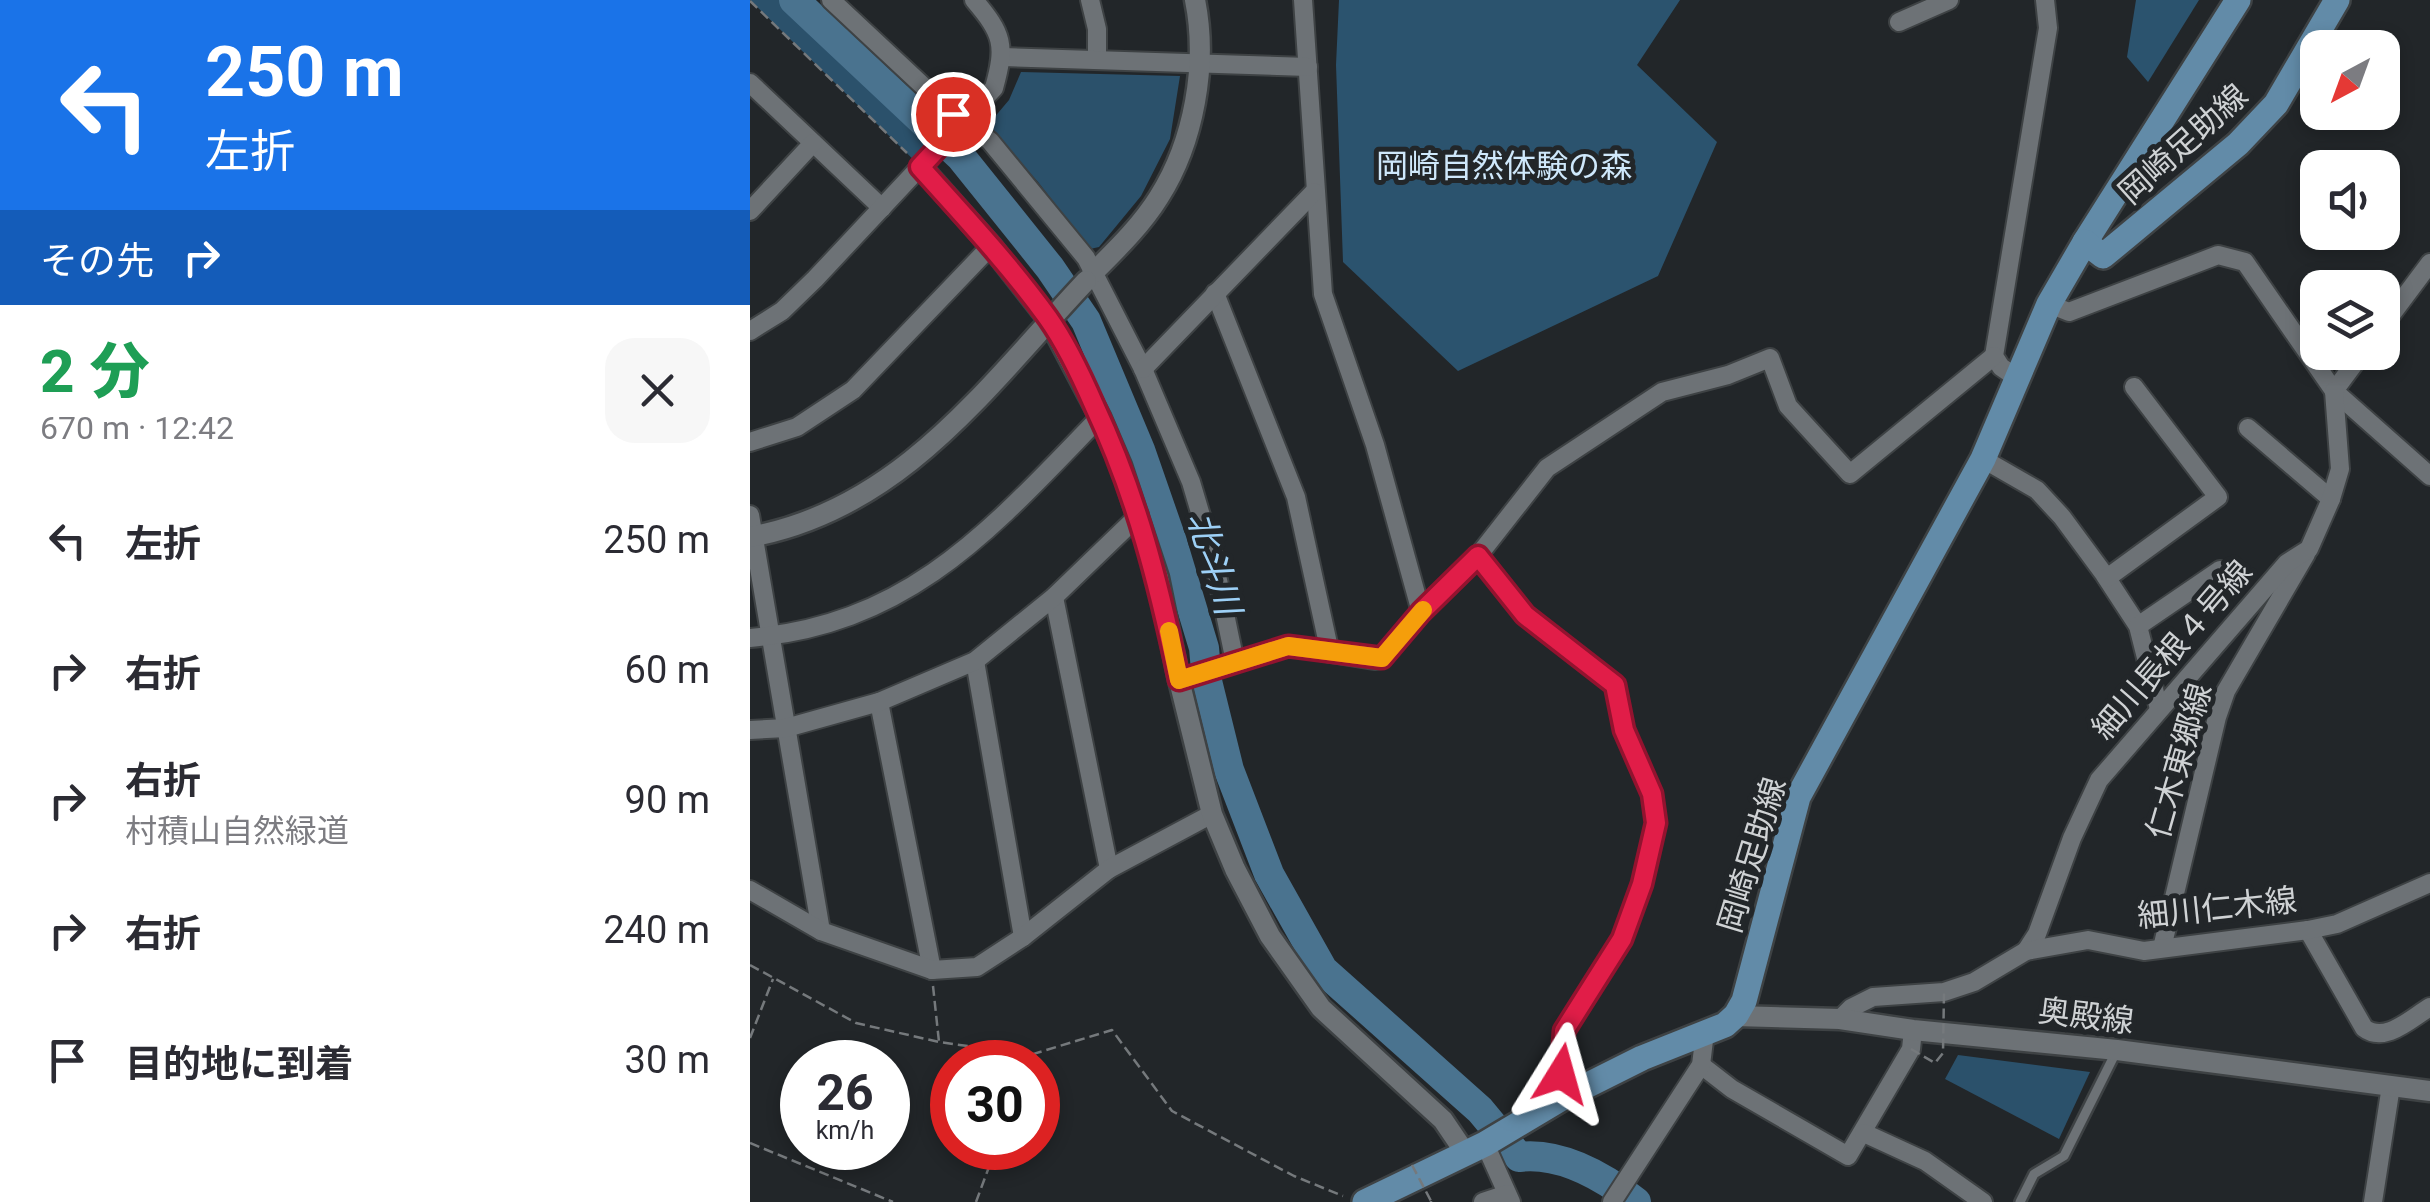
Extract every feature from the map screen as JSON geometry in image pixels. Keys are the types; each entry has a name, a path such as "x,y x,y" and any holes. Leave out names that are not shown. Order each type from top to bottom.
{"main road":[{"name":"岡崎足助線","path":"1735,1016 1744,1002 1798,797 1983,458 2048,304 2238,0"},
{"name":"岡崎足助線","path":"2085,242 2103,256 2238,144 2276,104 2338,0"},
{"path":"1354,1199 1488,1142 1562,1098 1642,1058 1724,1025 1735,1016"}],"street":[{"path":"831,0 953,114 960,125 990,141 1086,258 1089,278 1143,370 1191,482 1213,556 1229,664"},
{"path":"750,331 782,311 994,88 1003,57 993,22 974,0"},
{"path":"1090,0 1098,29 1097,60"},
{"path":"821,931 751,529 822,517 887,480 928,450 1138,225 1169,181 1184,140 1201,65 1195,0"},
{"path":"1303,0 1323,294 1375,445 1421,612"},
{"path":"1899,22 1949,0"},
{"path":"1184,679 1288,646 1382,658 1421,612 1478,556 1547,468 1662,392 1728,376 1770,358 1788,406 1850,474 1994,356 2048,28 2046,0"},
{"path":"1003,57 1308,67"},
{"path":"750,83 882,208"},
{"path":"750,211 813,143"},
{"path":"924,163 1053,316 1100,418 1139,515 1158,578 1212,814 1270,936 1320,1008 1444,1120 1488,1142 1509,1198 1483,1202"},
{"path":"1143,370 1314,192"},
{"path":"750,442 797,427 853,390 991,246"},
{"path":"2048,304 2069,312 2218,255 2245,262 2334,391 2430,476"},
{"path":"2400,303 2430,263"},
{"path":"1215,294 1296,496 1330,653"},
{"path":"1994,356 2016,378"},
{"path":"2334,391 2350,370"},
{"path":"2107,578 2218,498 2134,387"},
{"name":"細川長根４号線","path":"2026,950 2037,934 2092,792 2287,562 2309,549 2340,469 2334,391"},
{"path":"750,638 841,620 924,582 992,528 1100,418"},
{"path":"2248,428 2331,499"},
{"path":"1983,458 2036,490 2062,517 2107,578 2138,626 2159,709"},
{"path":"750,730 786,728 880,702 974,660 1054,597 1139,515"},
{"name":"仁木東郷線","path":"2162,948 2216,718 2226,691 2309,549"},
{"path":"1478,556 1525,615 1615,685 1624,730 1652,794 1656,823 1642,884 1622,939 1564,1031 1560,1049 1562,1098"},
{"path":"2138,626 2220,570"},
{"path":"1054,597 1109,870"},
{"path":"974,660 1023,937"},
{"path":"880,702 932,970"},
{"path":"750,890 821,931 932,970 977,967 1023,937 1109,870 1212,814"},
{"name":"細川仁木線","path":"1840,1018 1872,997 1944,992 1974,982 2026,950 2088,940 2144,951 2308,930 2338,924 2430,883"},
{"path":"2308,930 2364,1028 2373,1035 2384,1035 2430,1007"},
{"name":"奥殿線","path":"1735,1016 1840,1018 1912,1040 1970,1033 2430,1091"},
{"path":"1612,1202 1701,1064 1705,1032"},
{"path":"1701,1064 1732,1089 1843,1154 1850,1154 1912,1040"},
{"path":"2373,1202 2391,1086"},
{"path":"1864,1133 1925,1161 1983,1202"}],"lane":[{"path":"2020,1202 2034,1174 2064,1156 2117,1050"}],"path":[{"path":"750,2 924,163"},
{"path":"750,965 856,1022 932,1040"},
{"path":"932,970 940,1040"},
{"path":"750,1038 774,978"},
{"path":"1912,1040 1935,1063 1943,1053 1944,992"},
{"path":"1060,1046 1112,1030 1172,1111 1294,1176 1354,1199"},
{"path":"750,1143 893,1202"},
{"path":"1412,1165 1431,1202"},
{"path":"976,1202 988,1170"}],"shaded area":[{"path":"750,0 788,0 940,146 921,167"},
{"path":"1021,72 1180,76 1170,139 1141,196 1099,247 1090,249 1038,182 987,126 1009,100"},
{"path":"1958,1055 2090,1072 2059,1139 1945,1079"}],"green space":[{"name":"岡崎自然体験の森","path":"1339,0 1680,0 1637,65 1717,142 1658,276 1458,371 1343,262 1336,65"},
{"path":"2136,0 2199,0 2148,82 2127,57"}],"waterway":[{"name":"北斗川","path":"794,0 961,157 1050,268 1086,321 1140,450 1172,542 1204,648 1207,681 1229,770 1269,874 1323,970 1480,1110 1519,1157 1566,1162 1636,1202"}],"slow traffic":[{"path":"1169,631 1179,680 1288,646 1382,658 1423,610"}],"route":[{"path":"953,114 964,120 920,167 1050,320 1076,366 1122,466 1139,515 1158,578 1179,680 1288,646 1382,658 1421,612 1478,556 1525,615 1615,685 1624,730 1652,794 1656,823 1642,884 1622,939 1564,1031 1561,1074"}]}
